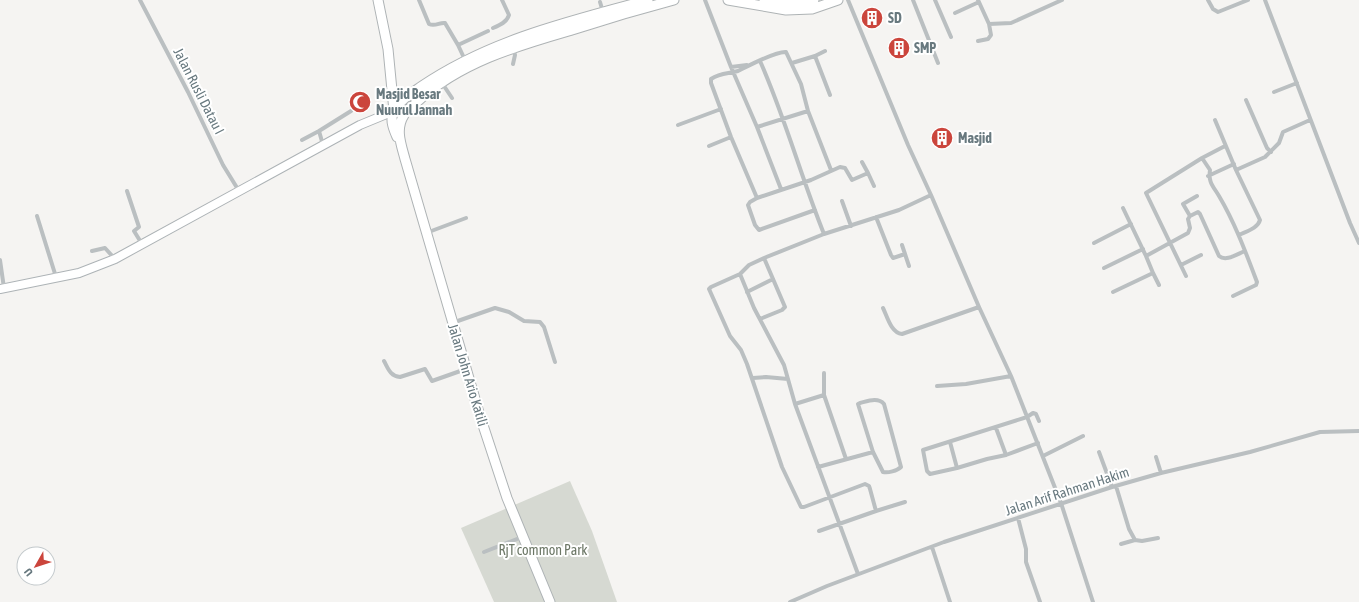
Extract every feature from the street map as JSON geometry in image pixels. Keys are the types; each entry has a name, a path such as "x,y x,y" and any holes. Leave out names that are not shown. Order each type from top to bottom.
{"main road":[{"name":"Jalan John Ario Katili","path":"378,0 388,49 394,111 392,123 400,143 452,323 507,498 550,602"},
{"path":"394,111 414,92 434,78 465,60 508,42 554,26 603,12 625,3 648,0"},
{"path":"404,114 426,94 442,83 476,63 495,54 674,0"},
{"path":"728,0 786,10 812,9 838,0"},
{"path":"764,0 788,3 811,0"},
{"name":"Jalan John Ario Katili","path":"400,143 399,130 404,114"}],"street":[{"name":"Jalan Rusli Datau I","path":"140,0 224,165 239,191"},
{"path":"419,0 430,24 445,23 465,60"},
{"path":"493,28 504,23 508,19 509,15 502,0"},
{"path":"705,0 733,73 781,189"},
{"path":"848,0 908,145 1011,376 1061,503 1093,602"},
{"path":"913,0 938,63"},
{"path":"935,0 951,37"},
{"path":"989,24 1011,23 1062,0"},
{"path":"1208,0 1212,9 1218,12 1248,0"},
{"path":"1265,0 1310,120 1359,243"},
{"path":"955,13 979,1 989,24 991,35 988,39 978,41"},
{"path":"600,2 603,12"},
{"path":"458,45 488,31"},
{"path":"513,48 515,55 513,64"},
{"path":"792,63 815,56 825,51"},
{"path":"757,198 731,137 711,83 711,79 728,72 733,73 785,52 792,63 801,84 808,111 831,170"},
{"path":"815,56 830,95"},
{"path":"760,61 783,119 824,234"},
{"path":"731,67 750,65"},
{"path":"442,83 452,98"},
{"path":"1274,92 1297,83"},
{"path":"1246,100 1267,148 1271,152"},
{"path":"678,125 721,109"},
{"path":"302,140 350,111"},
{"path":"0,260 2,289 79,272 115,259 372,119 394,111 404,114"},
{"path":"757,128 808,111"},
{"path":"1215,120 1236,170 1260,220 1257,226 1239,235"},
{"path":"1236,170 1261,159 1271,152 1281,141 1283,132 1310,120"},
{"path":"319,131 323,145"},
{"path":"709,146 731,137"},
{"path":"1186,276 1146,192 1202,158 1226,146"},
{"path":"1202,158 1210,170 1208,176 1212,186 1219,195 1239,235 1257,284 1233,296"},
{"path":"862,162 874,186"},
{"path":"1208,176 1234,164"},
{"path":"815,210 759,230 755,225 748,207 750,202 757,198 824,175 831,170 840,167 843,167 847,171 851,179 854,181 868,173"},
{"path":"127,190 139,227 134,231 142,244"},
{"path":"876,511 870,489 867,484 804,507 800,506 782,467 758,398 753,378 741,350 730,336 709,289 711,286 740,274 749,266 764,258 824,234 912,204 931,195"},
{"path":"1146,256 1185,235 1189,231 1190,228 1188,220 1190,216 1183,204 1197,196"},
{"path":"842,201 851,226"},
{"path":"1123,208 1159,285"},
{"path":"1190,216 1199,213 1219,256 1222,258 1245,251"},
{"path":"37,216 56,277"},
{"path":"876,217 892,257 895,258 905,254"},
{"path":"426,233 466,218"},
{"path":"1094,243 1131,224"},
{"path":"902,245 910,266"},
{"path":"92,251 105,248 115,259"},
{"path":"1104,268 1143,249"},
{"path":"1181,265 1201,255"},
{"path":"760,319 782,310 785,307 764,258"},
{"path":"1113,292 1153,272"},
{"path":"740,274 760,319 784,365 795,404 858,574"},
{"path":"747,292 773,279"},
{"path":"884,308 894,330 898,334 902,334 979,307"},
{"path":"452,323 495,308 509,312 524,321 540,322 544,327 555,362"},
{"path":"384,361 389,371 396,376 400,377 425,369 432,381 466,369"},
{"path":"824,373 824,395 846,459"},
{"path":"937,386 966,384 1011,376"},
{"path":"753,378 766,377 788,379"},
{"path":"795,404 824,395"},
{"path":"877,400 882,401 884,404 901,467 898,470 883,472 873,452 858,404 877,400"},
{"path":"1038,443 1006,456 987,459 932,474 927,471 923,450 996,428 1027,417 1032,413 1036,414 1039,421"},
{"path":"996,428 1006,456"},
{"name":"Jalan Arif Rahman Hakim","path":"790,602 858,574 1061,503 1161,473 1250,452 1320,432 1359,430"},
{"path":"1043,456 1083,436"},
{"path":"950,442 957,468"},
{"path":"818,467 873,452"},
{"path":"1099,452 1114,487 1129,529 1135,540"},
{"path":"1156,457 1161,473"},
{"path":"819,531 905,502"},
{"path":"1018,518 1026,549 1026,562 1040,602"},
{"path":"484,552 523,536"},
{"path":"1121,544 1135,540 1142,541 1158,538"},
{"path":"932,547 950,602"}],"green space":[{"name":"RjT common Park","path":"570,481 592,531 617,602 494,602 461,528"}],"place":[{"name":"SD","path":"872,18"},
{"name":"SMP","path":"899,48"},
{"name":"Masjid Besar Nuurul Jannah","path":"360,102"},
{"name":"Masjid","path":"942,138"}]}
